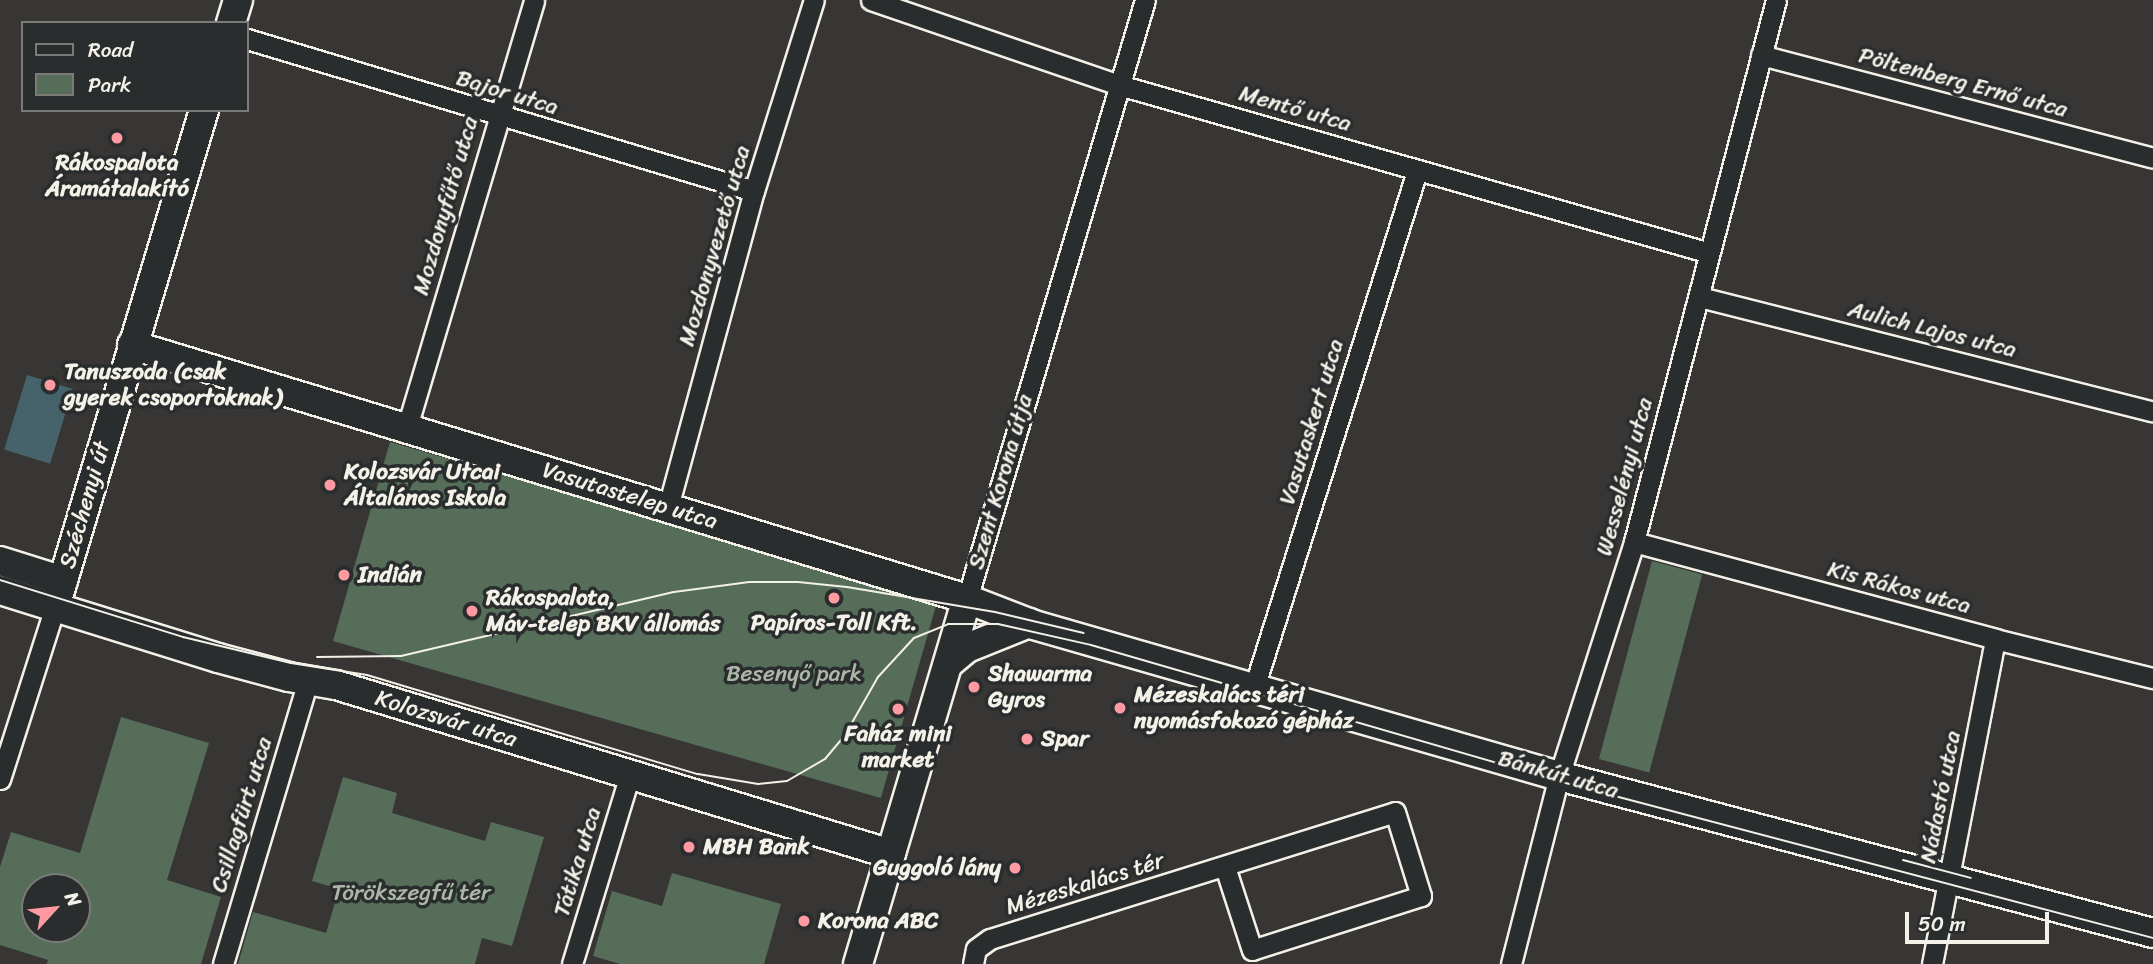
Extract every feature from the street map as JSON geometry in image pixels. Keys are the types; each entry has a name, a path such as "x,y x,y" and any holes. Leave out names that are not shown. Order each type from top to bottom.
{"street":[{"path":"232,21 238,0"},
{"name":"Mozdonyfűtő utca","path":"407,427 534,0"},
{"name":"Mozdonyvezető utca","path":"668,507 754,191 814,0"},
{"name":"Mentő utca","path":"871,0 1119,85 1710,253"},
{"name":"Szent Korona útja","path":"858,964 1145,0"},
{"name":"Wesselényi utca","path":"1511,964 1559,776 1634,542 1776,0"},
{"name":"Bajor utca","path":"248,38 498,116 754,191"},
{"name":"Pöltenberg Ernő utca","path":"1761,55 2153,158"},
{"name":"Széchenyi út","path":"0,779 59,594 203,112"},
{"name":"Vasutaskert utca","path":"1254,688 1417,171"},
{"name":"Aulich Lajos utca","path":"1700,297 2153,412"},
{"name":"Vasutastelep utca","path":"132,345 967,598"},
{"name":"Kis Rákos utca","path":"1634,542 1995,639 2153,678"},
{"name":"Kolozsvár utca","path":"0,561 59,594 218,658 308,681 335,685 891,854"},
{"name":"Kolozsvár utca","path":"0,590 59,594"},
{"name":"Bánkút utca","path":"967,598 1029,623 1559,776 2153,933"},
{"path":"949,663 967,648 1029,623"},
{"name":"Nádastó utca","path":"1933,964 1995,639"},
{"name":"Csillagfürt utca","path":"223,964 308,681"},
{"name":"Tátika utca","path":"572,964 630,774"},
{"name":"Mézeskalács tér","path":"972,964 976,949 990,939 1395,812 1422,896 1255,957 1225,867"}],"green space":[{"name":"Besenyő park","path":"390,442 938,599 881,798 333,641"},
{"path":"1652,561 1702,574 1649,772 1599,759"},
{"path":"121,717 209,743 167,880 221,897 201,964 47,964 48,960 0,945 0,867 11,832 80,853"},
{"name":"Törökszegfű tér","path":"343,777 397,793 392,813 485,841 491,822 544,837 512,946 482,938 475,964 238,964 253,912 326,933 339,889 312,881"},
{"path":"672,873 781,904 764,964 620,964 593,956 612,891 662,906"}],"water":[{"path":"27,375 73,389 50,464 4,450"}],"tram line":[{"path":"0,580 183,637 291,663 367,675 698,774 758,784 787,781 825,759 845,735 878,677 914,638 948,624 998,624 1091,645 1558,781 2153,938"},
{"path":"317,657 401,656 674,592 749,582 798,582 847,587 995,612 1084,633"},
{"path":"1903,860 1971,878"}],"place":[{"name":"Rákospalota Áramátalakító","path":"117,138"},
{"name":"Tanuszoda (csak gyerek csoportoknak)","path":"50,385"},
{"name":"Kolozsvár Utcai Általános Iskola","path":"330,485"},
{"name":"Indián","path":"344,575"},
{"name":"Papíros-Toll Kft.","path":"834,598"},
{"name":"Rákospalota, Máv-telep BKV állomás","path":"472,611"},
{"name":"Shawarma Gyros","path":"974,687"},
{"name":"Mézeskalács téri nyomásfokozó gépház","path":"1120,708"},
{"name":"Faház mini market","path":"898,709"},
{"name":"Spar","path":"1027,739"},
{"name":"MBH Bank","path":"689,847"},
{"name":"Guggoló lány","path":"1015,868"},
{"name":"Korona ABC","path":"804,921"}]}
